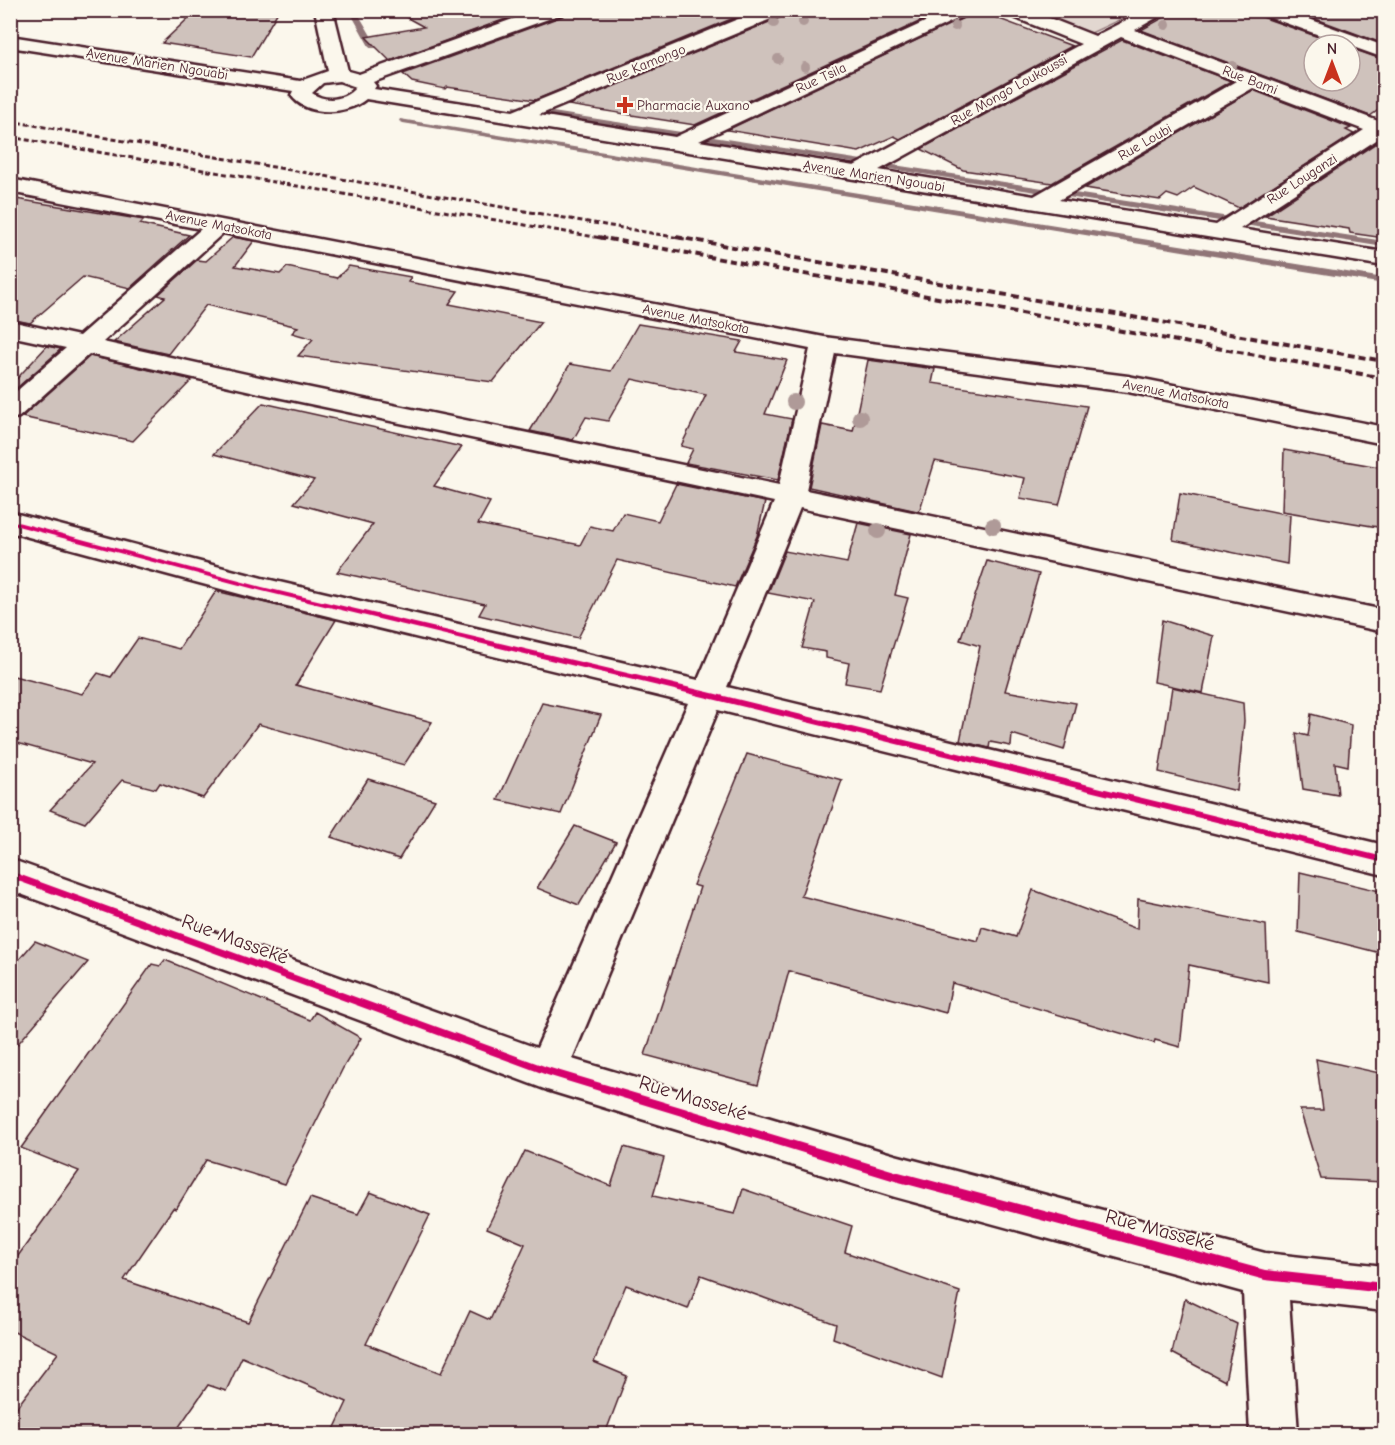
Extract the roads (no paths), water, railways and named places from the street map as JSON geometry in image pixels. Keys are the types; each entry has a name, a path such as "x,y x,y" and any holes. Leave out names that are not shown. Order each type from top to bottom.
{"street":[{"path":"331,12 339,75 312,81 303,87 301,94 307,101 320,105 353,100 361,86 556,10"},
{"name":"Rue Kamongo","path":"515,118 777,10"},
{"name":"Rue Tsila","path":"675,145 967,10"},
{"path":"1012,10 1096,43"},
{"name":"Rue Mongo Loukoussi","path":"858,173 1161,10"},
{"path":"1266,10 1384,52"},
{"path":"1298,21 1316,10"},
{"name":"Rue Bami","path":"1121,31 1251,81 1382,127"},
{"name":"Avenue Marien Ngouabi","path":"10,41 303,87"},
{"name":"Avenue Marien Ngouabi","path":"339,75 361,86 515,118 1384,259"},
{"name":"Rue Loubi","path":"1039,202 1251,81"},
{"name":"Rue Louganzi","path":"1220,232 1382,127"},
{"name":"Avenue Matsokota","path":"10,185 824,344 1128,384 1384,435"},
{"path":"10,411 219,225"},
{"path":"10,328 277,389 1384,621"},
{"path":"547,1071 790,497 824,344"},
{"path":"10,522 273,592 708,695 1384,860"},
{"name":"Rue Masseké","path":"10,874 547,1071 895,1176 1265,1275 1384,1288"},
{"path":"1265,1275 1274,1434"}],"waterway":[{"path":"352,10 373,46"},
{"path":"517,108 1384,244"},
{"path":"403,121 1384,281"}],"railway":[{"path":"10,121 685,239"},
{"path":"10,137 607,239"},
{"path":"598,237 1384,378"},
{"path":"676,237 1384,361"}],"place":[{"name":"Pharmacie Auxano","path":"625,105"}]}
